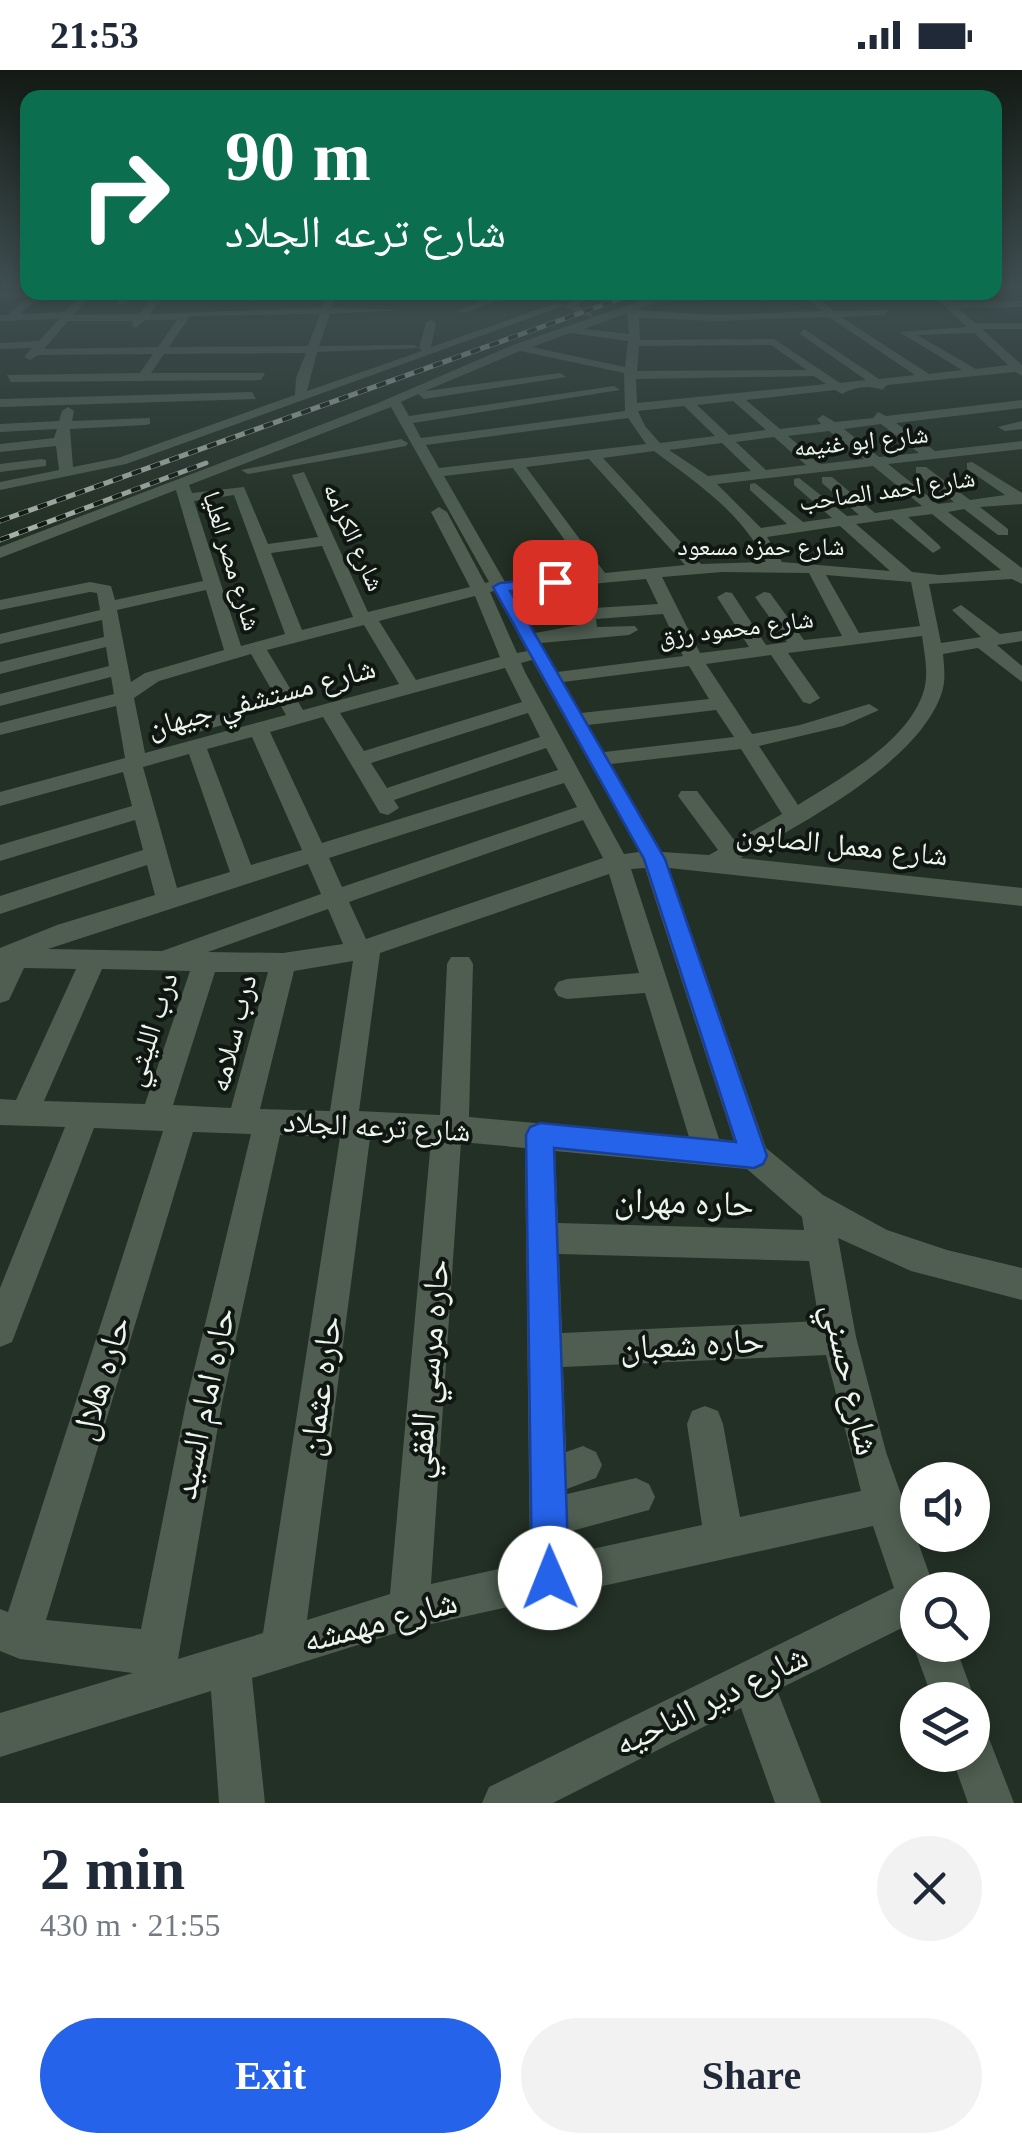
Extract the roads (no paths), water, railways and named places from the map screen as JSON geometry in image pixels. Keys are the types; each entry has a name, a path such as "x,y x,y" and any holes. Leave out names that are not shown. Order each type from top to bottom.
{"street":[{"path":"185,438 197,395 210,369"},
{"path":"197,395 241,369"},
{"path":"249,414 264,369"},
{"path":"301,396 308,369"},
{"path":"338,383 343,369"},
{"path":"0,486 185,438 375,369"},
{"path":"0,553 184,491 218,470 392,402 464,369"},
{"path":"527,369 560,377"},
{"path":"594,369 688,402 723,437 810,542"},
{"path":"616,369 671,418"},
{"path":"624,369 653,445 705,481 760,532 776,566"},
{"path":"629,369 629,379"},
{"path":"629,379 639,369"},
{"path":"218,470 267,468 410,442 629,379 644,369"},
{"path":"813,369 852,397"},
{"path":"856,369 892,393"},
{"path":"913,369 944,388"},
{"path":"967,369 990,382"},
{"path":"688,402 1020,370"},
{"path":"5,381 146,371 249,414"},
{"path":"392,402 560,377 750,380 819,373"},
{"path":"0,420 70,415 197,395 261,376"},
{"path":"406,420 629,379 723,385"},
{"path":"5,381 70,415 82,441"},
{"path":"0,428 197,395 231,392 252,396"},
{"path":"788,392 802,402"},
{"path":"1006,392 1022,402"},
{"path":"736,396 872,518"},
{"path":"960,398 1005,427 1021,451"},
{"path":"392,402 406,420 410,442 437,473 493,587 510,660 618,862 708,1151"},
{"path":"392,402 410,442 493,587 552,678 654,859 754,1156 820,1229 1022,1284"},
{"path":"437,473 1022,402"},
{"path":"0,403 142,428 102,439"},
{"path":"908,404 1021,498"},
{"path":"867,408 934,456"},
{"path":"0,412 70,415"},
{"path":"816,414 1020,575"},
{"path":"0,448 70,415"},
{"path":"67,467 70,415"},
{"path":"1005,427 1022,425"},
{"name":"شارع ابو غنيمه","path":"705,481 823,475 875,462 934,456 974,458 1021,451"},
{"path":"591,453 696,568"},
{"path":"516,463 591,578 588,628 580,633"},
{"path":"0,468 67,467"},
{"path":"921,470 1014,535"},
{"name":"شارع الكرامه","path":"299,475 365,618 411,688"},
{"path":"689,796 722,858 859,773 902,738 926,710 935,688 930,640 912,577 799,482"},
{"path":"0,566 162,498 184,491 238,490 295,636"},
{"name":"شارع مصر العليا","path":"184,491 234,653"},
{"name":"شارع احمد الصاحب","path":"760,532 1021,498"},
{"path":"895,514 933,548"},
{"path":"262,550 328,540"},
{"path":"820,562 851,644"},
{"name":"شارع حمزه مسعود","path":"0,730 124,697 152,677 234,653 493,587 696,568 820,562 838,570 912,577 960,580 1020,575"},
{"path":"651,572 693,658 725,702 794,816"},
{"path":"0,638 212,584"},
{"path":"0,605 95,586 104,590 134,763 168,900"},
{"path":"726,596 810,698"},
{"path":"764,597 798,645"},
{"path":"588,614 668,608"},
{"path":"962,610 1022,676"},
{"name":"شارع مستشفي جيهان","path":"0,799 134,763 210,730 259,729 510,660 533,646 580,633 625,612"},
{"name":"شارع محمود رزق","path":"552,678 798,645 989,641 1022,636"},
{"path":"0,668 114,640"},
{"path":"256,647 298,718"},
{"path":"0,700 119,669"},
{"path":"575,720 725,702"},
{"path":"359,760 534,704"},
{"path":"329,710 400,827"},
{"path":"597,759 748,742 813,729 869,710"},
{"path":"259,729 335,898 364,950"},
{"path":"210,730 244,876"},
{"path":"382,797 553,739"},
{"path":"0,993 4,955 572,773"},
{"path":"158,958 592,809"},
{"path":"0,853 144,810"},
{"path":"0,905 156,854"},
{"name":"شارع معمل الصابون","path":"4,955 283,962 364,950 618,862 654,859 722,858 1022,897"},
{"name":"حاره عثمان","path":"282,1648 350,1123 364,950"},
{"path":"13,1112 94,958"},
{"name":"درب الليثي","path":"168,1117 206,960"},
{"name":"درب سلامه","path":"256,1120 283,962"},
{"name":"حاره مرسي الفقي","path":"409,1609 450,1129 460,964"},
{"path":"567,989 657,982"},
{"name":"شارع ترعه الجلاد","path":"13,1112 350,1123 540,1135 754,1156"},
{"path":"0,1330 84,1116"},
{"name":"حاره هلال","path":"10,1634 168,1117"},
{"name":"حاره امام السيد","path":"155,1670 182,1500 234,1258 256,1120"},
{"path":"540,1135 545,1351 566,1471 549,1517 550,1578"},
{"name":"حاره مهران","path":"542,1238 820,1229"},
{"name":"شارع حسني","path":"820,1229 839,1337 882,1505 907,1572"},
{"name":"حاره شعبان","path":"545,1351 839,1337"},
{"path":"705,1424 724,1540"},
{"path":"549,1517 636,1497"},
{"name":"شارع مهمشه","path":"0,1735 155,1670 230,1664 409,1609 882,1505"},
{"name":"شارع دير الناحيه","path":"504,1803 900,1607"},
{"path":"10,1634 155,1670"},
{"path":"230,1664 242,1803"},
{"path":"752,1680 798,1803"},
{"path":"979,1772 991,1803"}],"railway":[{"path":"0,521 424,369"},
{"path":"0,540 206,463"}]}
